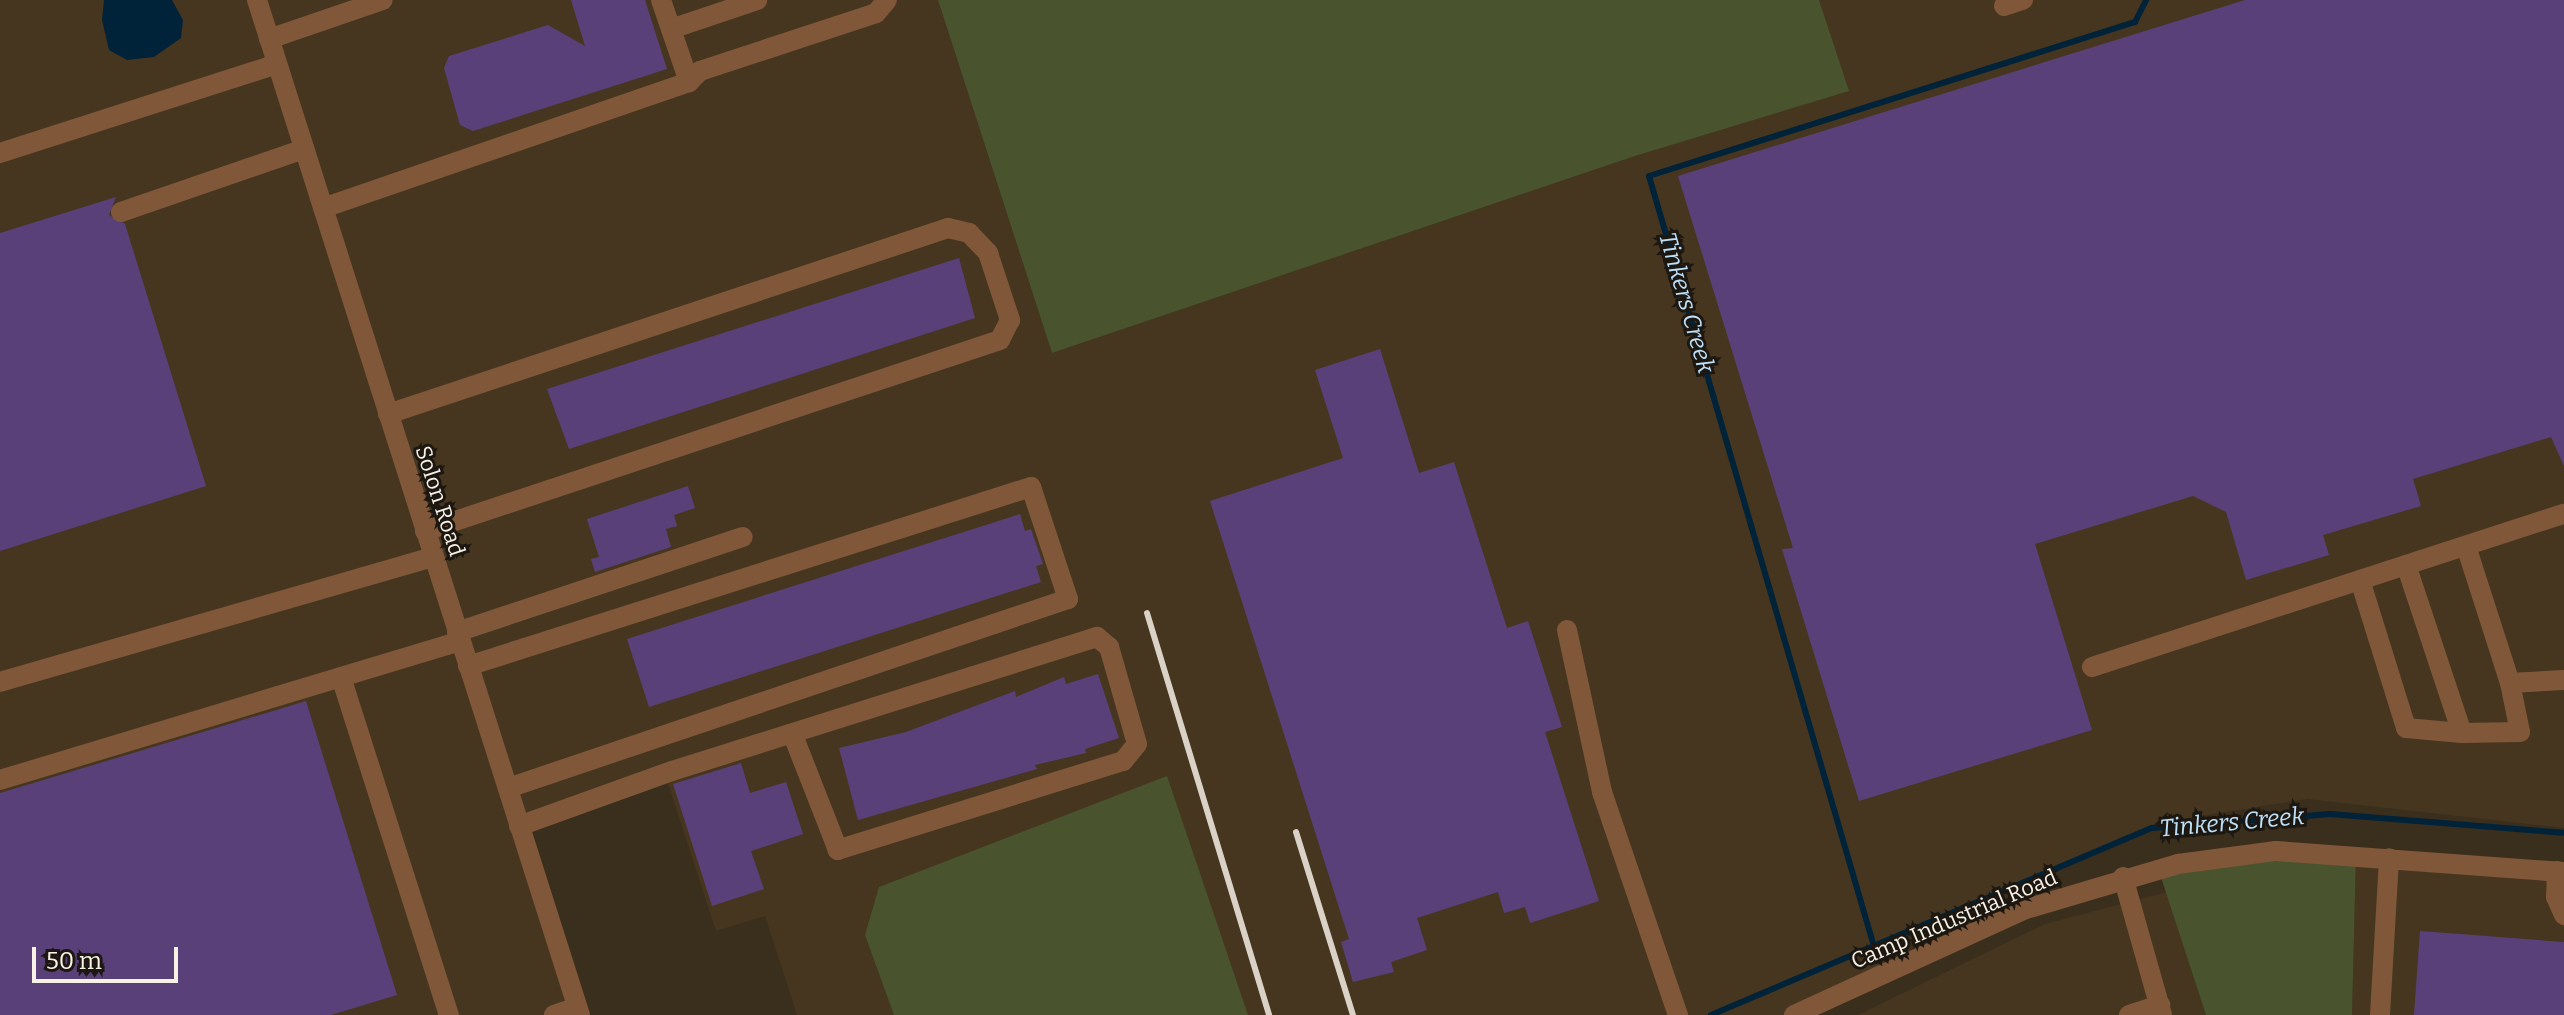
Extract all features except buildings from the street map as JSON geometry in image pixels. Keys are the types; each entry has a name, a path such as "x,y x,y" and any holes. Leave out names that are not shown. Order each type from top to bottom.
{"street":[{"name":"Solon Road","path":"257,0 579,1011"},
{"path":"269,39 383,0"},
{"path":"661,0 689,82"},
{"path":"671,29 757,0"},
{"path":"323,208 689,82 700,71 876,13 887,0"},
{"path":"0,153 277,64"},
{"path":"121,212 304,149"},
{"path":"388,414 948,228 969,233 988,253 1010,320 1000,340 425,531"},
{"path":"468,666 1031,487 1068,599 508,788"},
{"path":"2092,667 2564,514"},
{"path":"0,780 341,677 743,537"},
{"path":"2360,580 2406,728 2462,733 2520,732 2510,683 2466,546"},
{"path":"0,682 433,557"},
{"path":"2406,565 2462,733"},
{"path":"1567,630 1602,792 1678,1015"},
{"path":"519,826 672,771 1097,637 1109,647 1137,744 1123,761 838,850 793,735"},
{"path":"341,677 449,1015"},
{"path":"2510,683 2564,680"},
{"name":"Camp Industrial Road","path":"1794,1015 2026,909 2123,877 2178,864 2276,851 2561,872"},
{"path":"2380,1015 2389,858"},
{"path":"2561,872 2556,897 2564,915"},
{"path":"2123,877 2161,1010 2129,1015"},
{"path":"554,1015 579,1011"}],"shaded area":[{"path":"0,0 938,0 1052,353 1635,156 1848,91 1819,0 2564,0 2564,828 2307,799 2175,820 1879,943 1887,972 1794,1015 797,1015 765,916 716,931 665,774 519,826 580,1015 0,1015"},
{"path":"2356,855 2564,872 2564,1015 2352,1015"},
{"path":"2167,892 2206,1015 1858,1015 2045,924"}],"green space":[{"path":"938,0 1819,0 1849,91 1635,156 1052,353"},
{"path":"1167,776 1248,1015 894,1015 865,935 879,887"},
{"path":"2356,855 2352,1015 2206,1015 2158,868"}],"water":[{"path":"104,0 172,0 183,20 181,38 154,57 127,60 109,50 102,20"}],"waterway":[{"name":"Tinkers Creek","path":"1873,943 1649,176 2135,22 2146,0"},
{"name":"Tinkers Creek","path":"1711,1015 2152,828 2330,814 2564,833"}],"railway":[{"path":"1147,613 1269,1015"},
{"path":"1296,832 1353,1015"}]}
